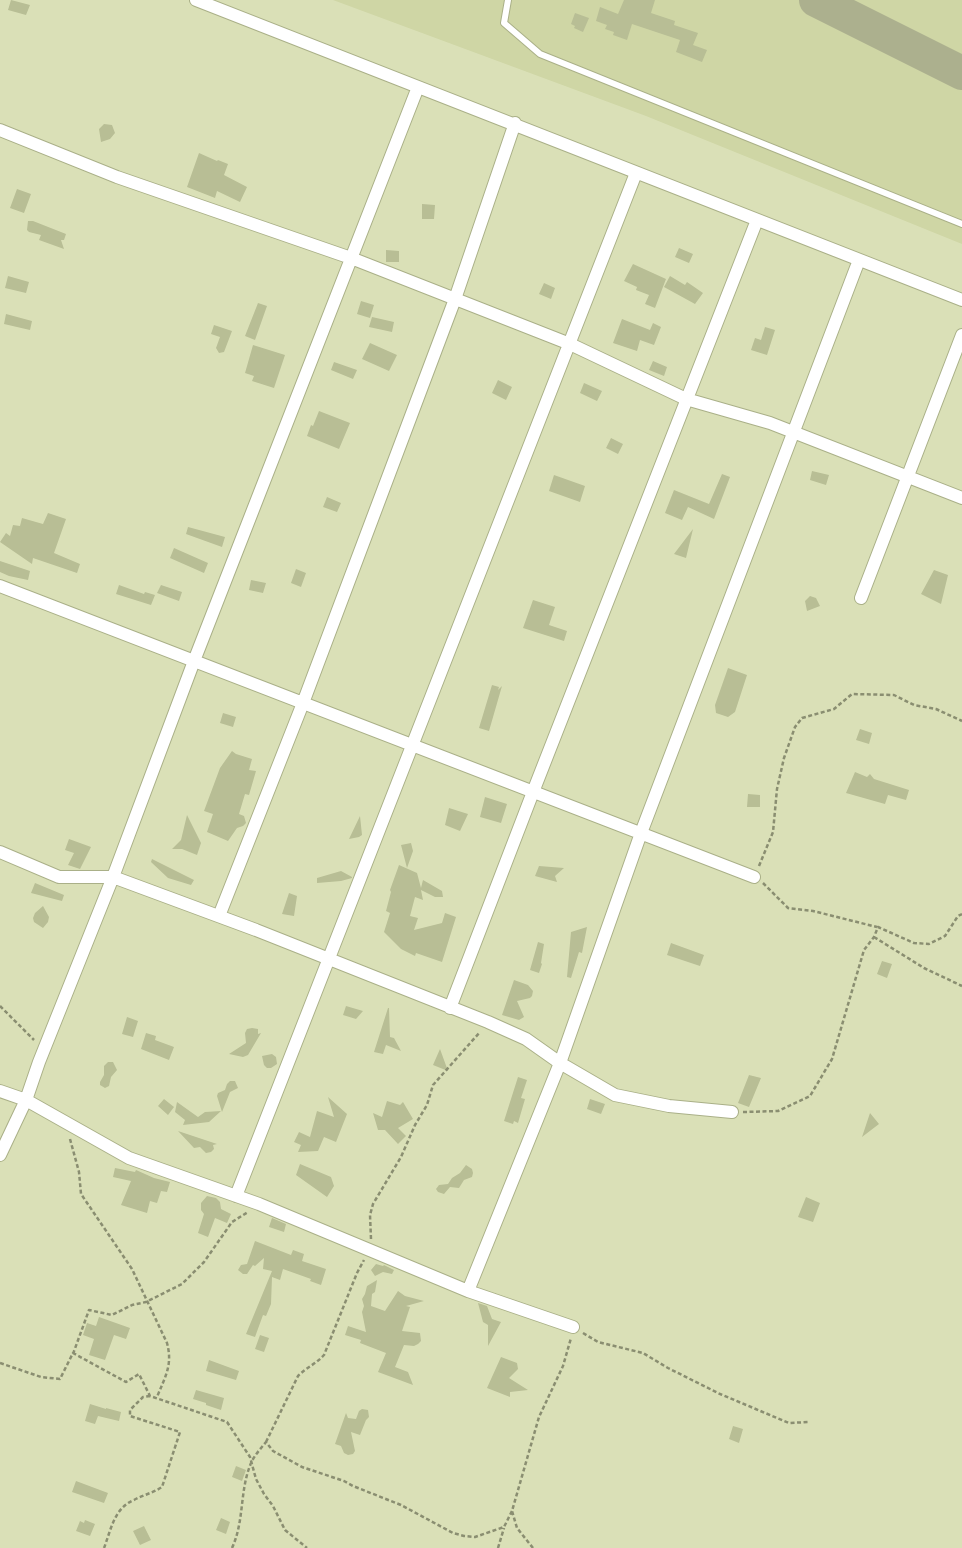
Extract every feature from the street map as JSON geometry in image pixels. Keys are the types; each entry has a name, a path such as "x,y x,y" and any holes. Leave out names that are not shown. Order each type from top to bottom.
{"street":[{"path":"196,0 515,123 636,173 962,300"},
{"path":"0,1155 26,1100 39,1062 113,877 194,661 418,87"},
{"path":"219,916 303,703 455,299 515,123"},
{"path":"0,130 117,177 351,258 570,344 686,399 770,423 962,498"},
{"path":"236,1196 636,173"},
{"path":"450,1008 757,220"},
{"path":"468,1291 560,1063 641,834 859,260"},
{"path":"861,598 962,335"},
{"path":"0,586 754,877"},
{"path":"0,852 59,877 113,877 219,916 488,1022 526,1039 560,1063 614,1095 669,1106 732,1112"},
{"path":"0,1091 26,1100 129,1158 259,1204 468,1291 573,1327"}],"lane":[{"path":"508,0 504,23 540,54 962,224"}],"path":[{"path":"962,721 936,709 914,704 894,695 852,694 834,709 802,718 795,727 786,752 775,800 773,832 754,877 767,886 788,908 813,911 878,927 914,943 929,944 945,936 958,916 962,914"},
{"path":"732,1112 778,1111 810,1096 832,1059 864,950 874,937 878,927"},
{"path":"874,937 924,968 962,986"},
{"path":"0,1006 39,1044 39,1062"},
{"path":"232,1548 239,1533 244,1489 252,1461 266,1442 298,1376 306,1368 317,1363 324,1355 357,1274 369,1250 371,1237 370,1215 373,1204 401,1157 414,1125 427,1105 433,1085 488,1022"},
{"path":"63,1121 70,1138 79,1172 81,1194 132,1269 170,1354 170,1365 157,1397"},
{"path":"0,1363 41,1377 60,1379 73,1354 89,1310 112,1315 132,1305 146,1302 182,1284 204,1262 232,1222 259,1204"},
{"path":"498,1548 504,1527 512,1511 539,1417 563,1366 573,1327 598,1342 643,1353 720,1394 789,1423 809,1422"},
{"path":"73,1354 126,1382 139,1374 150,1396"},
{"path":"104,1548 116,1514 123,1506 162,1487 180,1432 130,1416 130,1410 143,1397 150,1396 227,1422 252,1461 256,1479 285,1530 307,1548"},
{"path":"266,1442 273,1451 302,1467 344,1481 401,1505 453,1533 475,1537 504,1527"},
{"path":"512,1511 517,1528 533,1548"}],"shaded area":[{"path":"333,0 962,0 962,244 646,116"}],"building":[{"path":"11,0 30,5 26,15 8,10"},
{"path":"624,0 655,0 651,13 675,21 674,25 698,33 693,45 707,50 702,62 676,52 680,40 632,24 627,40 613,35 614,32 605,29 607,25 596,21 600,7 618,14"},
{"path":"575,13 589,18 583,32 574,28 575,26 571,24"},
{"path":"104,124 112,125 115,133 110,139 101,142 99,129"},
{"path":"199,153 228,164 224,175 247,187 240,202 217,191 215,198 187,187"},
{"path":"17,189 31,194 24,213 10,208"},
{"path":"422,204 435,205 434,219 422,219"},
{"path":"28,221 33,221 66,234 64,240 61,240 64,249 39,240 41,235 27,230"},
{"path":"679,248 693,254 689,263 675,257"},
{"path":"386,250 399,251 399,262 386,262"},
{"path":"633,264 666,279 655,308 645,304 649,295 636,290 637,287 624,281"},
{"path":"8,276 29,282 26,293 5,288"},
{"path":"670,276 685,285 687,282 703,293 695,304 664,287"},
{"path":"544,283 555,288 551,299 539,294"},
{"path":"361,301 374,305 370,318 357,314"},
{"path":"258,303 267,306 255,340 245,336"},
{"path":"6,314 32,321 30,330 4,324"},
{"path":"372,317 394,322 392,332 369,327"},
{"path":"622,319 650,330 653,323 661,327 654,345 640,340 637,351 613,343"},
{"path":"214,325 232,331 224,352 219,353 216,348 220,337 211,334"},
{"path":"765,327 775,330 767,355 751,350 755,338 761,340"},
{"path":"370,343 397,355 389,371 362,359"},
{"path":"253,345 285,355 274,388 252,381 254,376 245,373"},
{"path":"653,361 667,367 664,376 649,370"},
{"path":"334,362 357,370 353,379 331,370"},
{"path":"498,380 512,387 506,400 492,393"},
{"path":"584,383 602,391 597,401 580,393"},
{"path":"319,411 350,423 339,449 307,436"},
{"path":"611,438 623,444 618,454 606,448"},
{"path":"812,471 829,475 826,485 810,480"},
{"path":"722,474 730,477 714,519 688,507 682,520 665,513 674,490 709,504"},
{"path":"554,475 585,486 580,502 549,491"},
{"path":"327,497 341,503 337,512 323,507"},
{"path":"48,513 66,519 54,553 80,564 77,573 33,558 32,564 0,542 6,533 10,536 13,525 20,526 22,518 43,524"},
{"path":"188,527 225,537 222,547 186,534"},
{"path":"693,529 686,558 674,554"},
{"path":"174,548 208,563 204,573 170,558"},
{"path":"0,561 30,571 28,580 0,572"},
{"path":"296,569 306,573 301,587 291,583"},
{"path":"934,570 948,575 941,604 921,594"},
{"path":"251,580 266,583 263,593 249,590"},
{"path":"119,585 144,594 145,592 155,595 151,605 116,594"},
{"path":"161,585 182,592 179,601 157,593"},
{"path":"810,596 816,598 820,606 807,611 805,601"},
{"path":"533,600 555,607 549,625 567,631 564,641 523,628"},
{"path":"728,668 747,675 735,712 728,717 716,713 715,705"},
{"path":"492,685 499,687 498,690 502,686 489,731 479,728"},
{"path":"223,713 236,717 233,727 220,723"},
{"path":"860,729 872,733 869,744 856,740"},
{"path":"232,751 252,759 249,770 256,771 249,795 245,794 239,814 244,816 246,823 237,828 228,841 207,832 213,814 204,811 220,768"},
{"path":"855,772 867,777 870,774 874,779 909,790 906,800 888,795 885,804 846,793"},
{"path":"748,794 760,795 760,807 747,807"},
{"path":"485,797 507,804 501,823 480,817"},
{"path":"449,808 468,814 460,831 445,825"},
{"path":"187,815 201,843 197,855 182,849 172,849 181,840"},
{"path":"360,816 362,835 349,839"},
{"path":"69,839 91,847 80,869 68,865 74,853 65,850"},
{"path":"411,843 413,851 407,868 401,845"},
{"path":"152,859 194,880 191,885 168,878 151,862"},
{"path":"399,865 417,873 421,888 423,880 442,891 443,897 435,897 421,890 423,900 415,897 410,916 418,918 414,930 442,923 445,913 456,917 442,962 416,953 415,956 401,949 384,932 390,913 386,911 390,890"},
{"path":"539,866 564,868 555,876 557,882 535,876"},
{"path":"341,871 352,878 317,883 317,878"},
{"path":"35,883 64,895 62,901 31,893"},
{"path":"289,893 297,896 294,916 282,914"},
{"path":"43,906 49,917 48,922 43,928 34,922 33,918 35,913"},
{"path":"587,927 582,953 579,952 571,978 567,977 571,932"},
{"path":"538,942 544,944 539,973 530,970"},
{"path":"671,943 704,955 700,966 667,955"},
{"path":"882,961 892,964 887,978 877,974"},
{"path":"514,980 528,985 533,991 530,998 517,1001 524,1017 519,1020 502,1015"},
{"path":"346,1006 363,1011 356,1019 343,1015"},
{"path":"388,1008 390,1037 394,1038 401,1051 386,1045 383,1054 374,1052"},
{"path":"127,1017 138,1021 133,1037 122,1034"},
{"path":"247,1029 258,1029 258,1034 261,1033 248,1055 243,1057 229,1054 246,1043 245,1033"},
{"path":"146,1033 156,1036 155,1040 174,1047 169,1060 141,1049"},
{"path":"440,1049 448,1071 433,1065"},
{"path":"272,1054 276,1057 277,1064 267,1068 264,1065 262,1056"},
{"path":"108,1062 113,1062 117,1070 111,1077 109,1086 105,1088 100,1085 100,1082 104,1075 104,1066"},
{"path":"749,1075 761,1078 749,1107 738,1103"},
{"path":"518,1077 527,1080 521,1098 525,1099 518,1123 514,1121 513,1124 504,1121"},
{"path":"230,1081 235,1081 238,1088 230,1092 222,1112 217,1096 218,1093 225,1090"},
{"path":"328,1097 347,1114 336,1142 324,1137 318,1151 298,1152 301,1145 294,1142 299,1132 310,1137 317,1111 334,1117"},
{"path":"164,1099 174,1107 168,1115 158,1106"},
{"path":"590,1099 605,1104 601,1114 587,1109"},
{"path":"387,1101 400,1105 403,1102 413,1119 398,1128 406,1136 398,1144 385,1130 378,1130 373,1113 382,1117"},
{"path":"177,1102 198,1117 205,1112 221,1111 209,1122 183,1125 185,1120 175,1112"},
{"path":"870,1113 879,1124 862,1137"},
{"path":"178,1131 217,1144 213,1145 214,1149 211,1152 206,1153 200,1147 194,1148"},
{"path":"300,1164 331,1177 334,1186 327,1197 296,1175"},
{"path":"466,1165 472,1169 472,1177 464,1180 459,1188 450,1187 444,1194 438,1192 436,1189 439,1185 448,1184"},
{"path":"115,1168 135,1172 136,1170 154,1178 170,1182 167,1192 161,1191 157,1203 150,1201 147,1213 121,1205 131,1181 113,1177"},
{"path":"207,1196 216,1198 220,1202 221,1209 231,1214 227,1223 215,1218 208,1237 198,1233 204,1214 201,1210 201,1203"},
{"path":"806,1197 820,1203 813,1222 798,1217"},
{"path":"272,1218 286,1224 284,1232 269,1227"},
{"path":"255,1241 291,1255 293,1250 304,1254 302,1261 326,1269 321,1285 310,1281 311,1279 283,1269 280,1280 272,1277 271,1304 266,1316 263,1315 255,1337 246,1334 272,1271 263,1269 264,1258 255,1266 253,1265 247,1274 243,1274 238,1270 241,1265 247,1264"},
{"path":"376,1264 384,1265 394,1270 392,1274 383,1272 375,1276 371,1270"},
{"path":"377,1280 375,1292 372,1294 371,1306 385,1311 398,1291 405,1296 424,1301 406,1306 410,1307 402,1331 420,1333 421,1341 414,1346 404,1345 395,1367 408,1372 413,1385 378,1372 386,1353 360,1343 361,1340 345,1335 348,1326 366,1332 362,1312 364,1306 362,1299 367,1286"},
{"path":"478,1303 487,1306 492,1319 501,1322 488,1346 488,1325 483,1322"},
{"path":"99,1317 130,1328 126,1339 114,1335 105,1360 89,1355 94,1339 83,1335 87,1323 96,1326"},
{"path":"260,1335 269,1338 264,1352 255,1349"},
{"path":"501,1357 517,1363 518,1369 509,1378 528,1390 510,1392 510,1397 487,1388"},
{"path":"209,1360 239,1371 236,1380 206,1371"},
{"path":"196,1390 224,1398 221,1410 193,1399"},
{"path":"90,1404 121,1412 119,1421 98,1416 95,1424 85,1421"},
{"path":"362,1409 368,1410 369,1417 360,1435 351,1432 355,1451 353,1454 348,1455 344,1453 341,1446 335,1444 346,1413 348,1418 356,1419 359,1411"},
{"path":"733,1426 743,1429 739,1443 729,1439"},
{"path":"236,1466 246,1470 242,1481 232,1477"},
{"path":"76,1481 108,1493 104,1503 72,1492"},
{"path":"221,1518 230,1522 226,1534 216,1530"},
{"path":"85,1520 95,1524 90,1536 76,1531 80,1521 84,1523"},
{"path":"144,1526 151,1540 140,1545 133,1531"}],"taxiway":[{"path":"816,0 962,73"}]}
